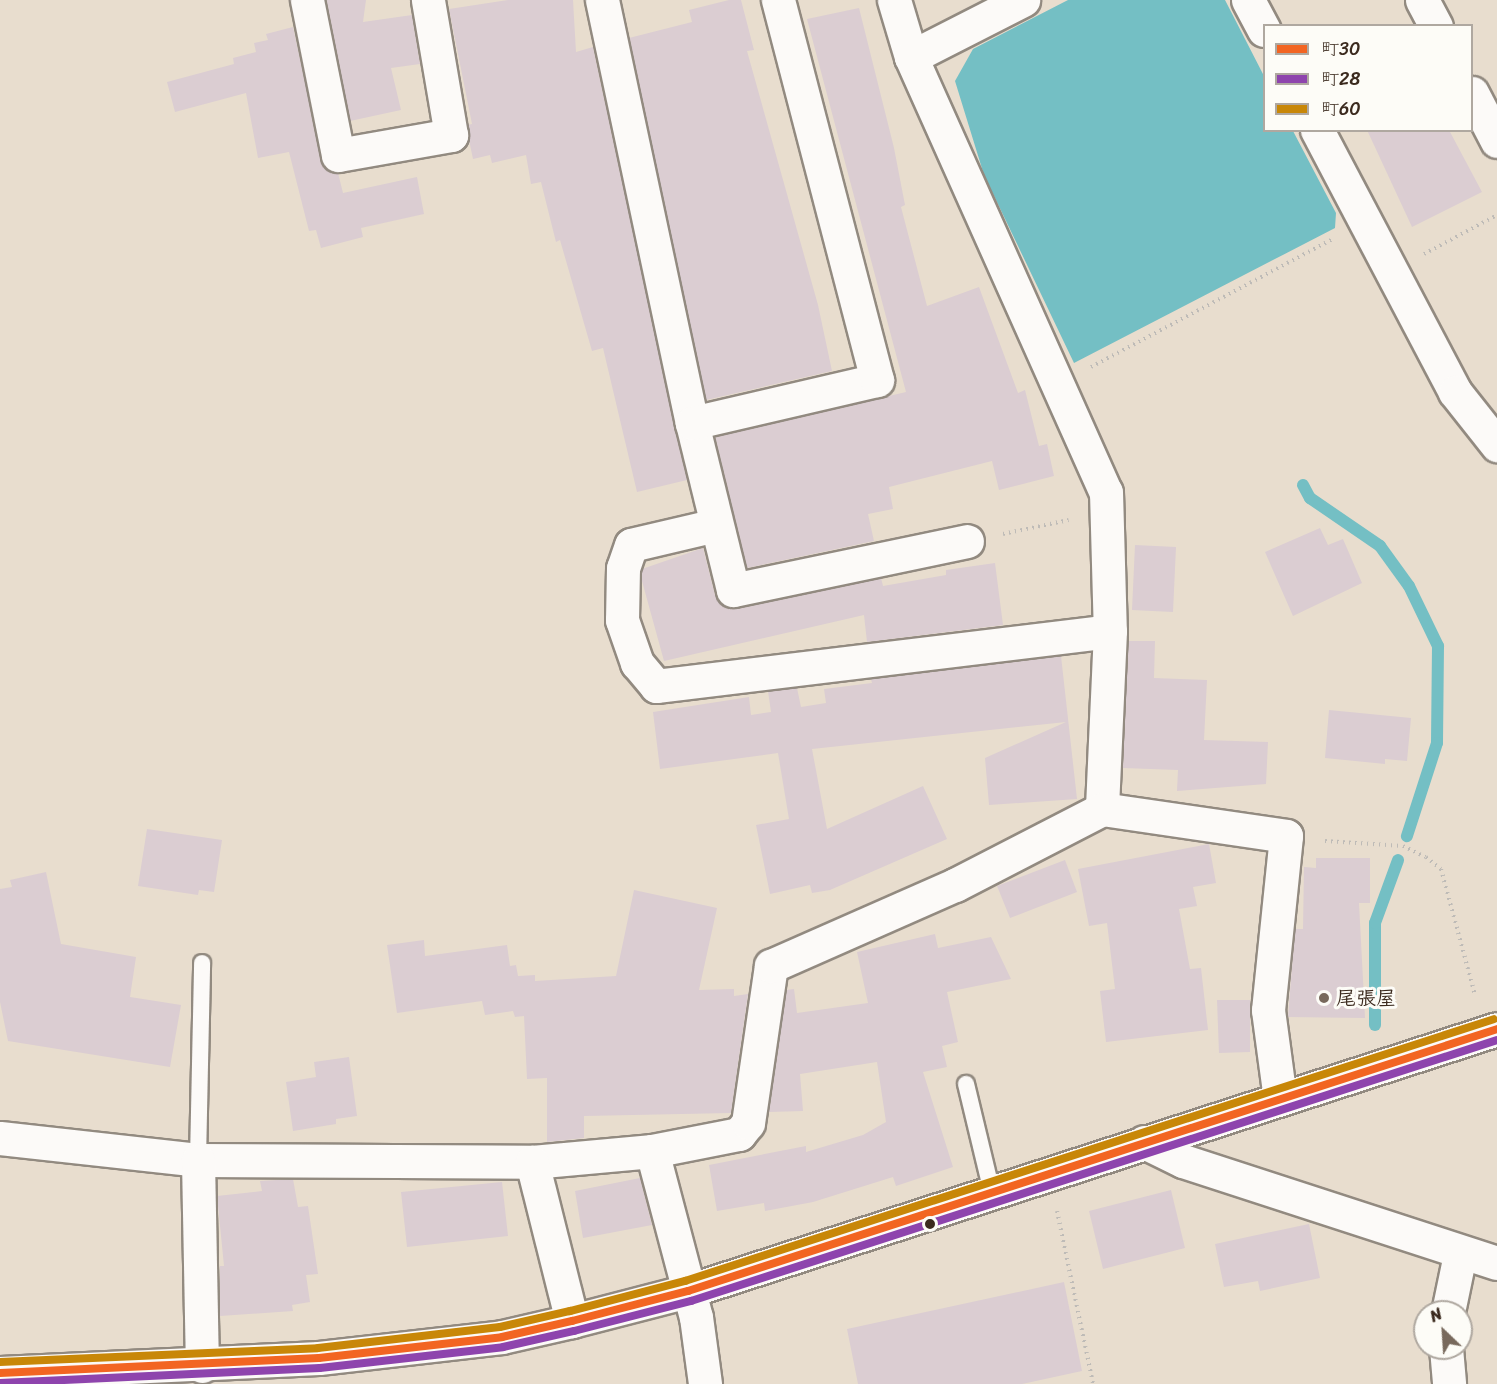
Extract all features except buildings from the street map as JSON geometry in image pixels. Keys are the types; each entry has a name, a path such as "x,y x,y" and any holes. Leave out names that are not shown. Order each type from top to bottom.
{"street":[{"path":"307,0 338,155 451,135 428,0"},
{"path":"602,0 692,423 733,590 967,541"},
{"path":"692,423 877,380 778,0"},
{"path":"894,0 912,57 1106,492 1110,631 1102,809"},
{"path":"912,57 1023,0"},
{"path":"1248,0 1263,28"},
{"path":"1422,0 1435,24"},
{"path":"1473,95 1497,141"},
{"path":"1318,132 1455,392 1497,445"},
{"path":"716,525 631,545 623,568 622,620 637,663 656,686 1110,631"},
{"path":"0,1138 198,1160 532,1162 652,1150 739,1134 748,1123 771,966 955,885 1102,809 1286,836 1268,1010 1280,1099"},
{"path":"0,1373 202,1366 434,1346 572,1321 688,1292 1280,1099 1488,1018"},
{"path":"1144,1142 1183,1161 1460,1254 1497,1263"},
{"path":"652,1150 688,1292 705,1384"},
{"path":"198,1160 202,1366"},
{"path":"532,1162 572,1321"},
{"path":"1450,1300 1460,1254"},
{"path":"1447,1360 1449,1384"}],"lane":[{"path":"198,1160 202,963"},
{"path":"966,1084 992,1192"}],"path":[{"path":"1392,272 1497,215"},
{"path":"1058,384 1365,222"},
{"path":"967,541 1108,512"},
{"path":"1286,836 1402,846 1426,857 1441,869 1488,1018"},
{"path":"1055,1201 1094,1384"}],"water":[{"path":"1068,0 1225,0 1263,74 1263,132 1294,132 1336,213 1335,228 1074,363 984,175 955,81 973,49"}],"waterway":[{"path":"1303,485 1310,498 1380,546 1409,586 1438,646 1437,743 1407,836"},
{"path":"1375,1025 1375,923 1398,860"}],"transit line":[{"name":"町60","path":"0,1362 318,1348 500,1327 570,1311 685,1281 1494,1019"},
{"name":"町30","path":"0,1373 319,1358 502,1337 572,1321 688,1291 1497,1029"},
{"name":"町28","path":"0,1383 320,1368 503,1347 574,1331 691,1301 1497,1040"}],"place":[{"name":"尾張屋","path":"1324,998"}]}
